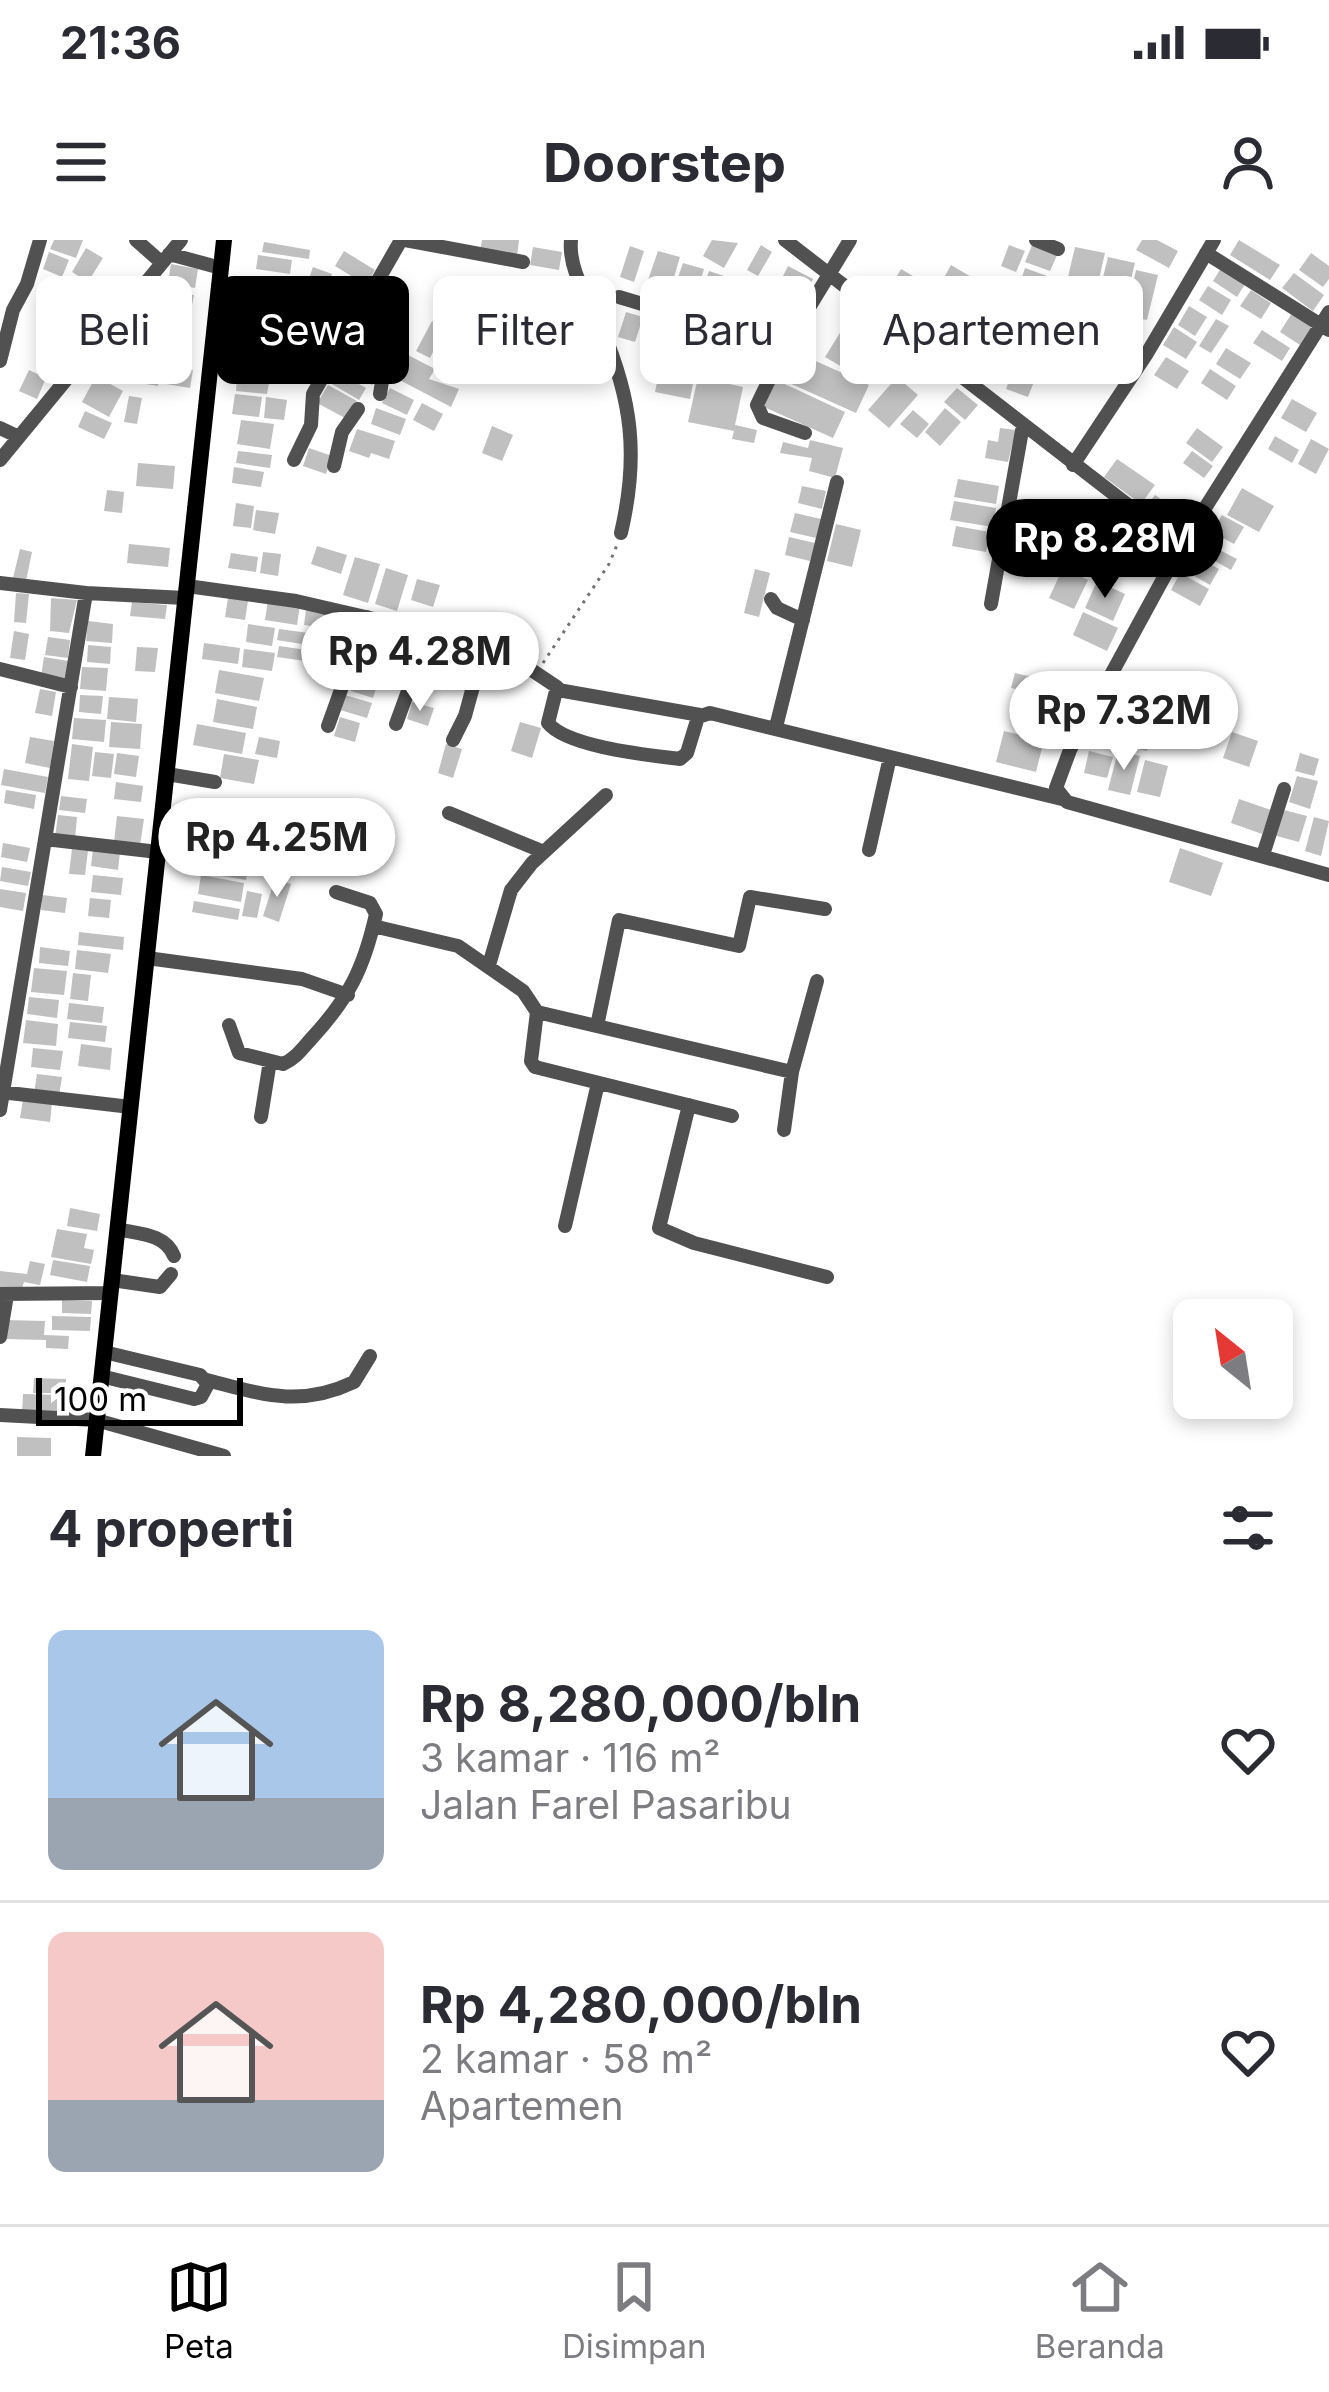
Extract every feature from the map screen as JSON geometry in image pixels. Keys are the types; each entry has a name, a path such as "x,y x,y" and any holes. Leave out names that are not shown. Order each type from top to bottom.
{"main road":[{"path":"93,1456 224,240"}],"street":[{"path":"0,361 13,310 27,284 40,240"},
{"path":"136,240 165,259 221,268"},
{"path":"0,460 181,240"},
{"path":"381,276 403,240 523,262"},
{"path":"571,240 574,268 620,373 631,424 632,464 621,532"},
{"path":"785,240 1180,546"},
{"path":"816,296 850,240"},
{"path":"1036,240 1058,249"},
{"path":"1062,800 1056,788 1063,766 1180,546 1326,322 1210,247 1073,466"},
{"path":"619,297 640,303"},
{"path":"294,460 312,421 313,394 318,384"},
{"path":"380,394 382,384"},
{"path":"768,384 756,410 764,418 806,433"},
{"path":"334,466 342,432 358,409"},
{"path":"312,421 342,432"},
{"path":"991,604 1023,425"},
{"path":"0,428 19,436"},
{"path":"776,727 837,482"},
{"path":"0,583 86,593 186,592 296,602 367,617 518,661 558,690 776,727 1329,875"},
{"path":"0,1111 86,593"},
{"path":"771,599 775,607 803,620"},
{"path":"328,726 367,617"},
{"path":"396,724 429,634"},
{"path":"453,740 469,706 483,650"},
{"path":"0,669 71,687"},
{"path":"558,690 548,721 554,731 677,759 687,752 700,716"},
{"path":"869,850 890,757"},
{"path":"167,774 215,782"},
{"path":"1262,855 1284,788"},
{"path":"489,965 512,890 544,852 606,795"},
{"path":"449,813 544,852"},
{"path":"45,839 158,852"},
{"path":"229,1025 239,1053 290,1062 348,995 361,971 373,926 373,906 336,892"},
{"path":"596,1026 619,920 739,946 750,896 824,909"},
{"path":"373,926 444,941 489,965 523,991 537,1012 533,1065 732,1116"},
{"path":"147,958 302,979 348,995"},
{"path":"784,1130 793,1072 818,981"},
{"path":"537,1012 793,1072"},
{"path":"261,1118 270,1061"},
{"path":"565,1226 598,1083"},
{"path":"2,1092 131,1107"},
{"path":"689,1106 659,1228 694,1243 827,1277"},
{"path":"117,1229 152,1236 170,1248 173,1256"},
{"path":"0,1337 4,1295 160,1287 171,1274"},
{"path":"104,1352 290,1399 348,1385 360,1377 370,1356"},
{"path":"101,1376 194,1400 201,1397 207,1380"},
{"path":"0,1415 96,1420 224,1456"}],"path":[{"path":"536,674 609,564 621,532"}],"building":[{"path":"54,240 83,240 76,258 50,249"},
{"path":"482,240 519,240 517,257 480,252"},
{"path":"712,240 738,243 724,268 703,256"},
{"path":"1142,240 1157,240 1178,251 1169,268 1136,250"},
{"path":"1239,240 1280,265 1270,280 1230,255"},
{"path":"264,242 310,250 309,259 262,252"},
{"path":"1033,243 1058,253 1050,271 1025,262"},
{"path":"761,245 772,252 758,276 747,270"},
{"path":"1009,245 1025,251 1016,272 1001,266"},
{"path":"630,246 644,251 634,282 620,277"},
{"path":"533,247 562,252 559,270 530,265"},
{"path":"1075,247 1105,253 1100,276 1068,276"},
{"path":"86,248 103,258 92,276 72,272"},
{"path":"344,251 375,270 371,276 351,276 335,266"},
{"path":"658,251 680,257 674,276 649,276"},
{"path":"49,252 69,260 62,276 43,269"},
{"path":"1311,253 1329,266 1323,287 1299,270"},
{"path":"258,255 292,260 290,274 256,269"},
{"path":"1108,257 1135,263 1132,276 1103,276"},
{"path":"683,263 704,269 702,276 679,276"},
{"path":"171,264 198,269 195,288 192,276 169,276"},
{"path":"951,265 970,276 945,276"},
{"path":"788,266 807,276 783,276"},
{"path":"313,267 332,274 331,276 310,276"},
{"path":"1025,268 1047,276 1022,276"},
{"path":"1221,268 1245,284 1237,297 1213,281"},
{"path":"1136,270 1158,275 1147,320 1143,319 1143,276 1135,276"},
{"path":"1294,273 1324,295 1313,311 1282,288"},
{"path":"1208,286 1231,300 1222,315 1199,300"},
{"path":"1251,290 1271,303 1261,319 1240,306"},
{"path":"1189,306 1207,317 1195,336 1178,325"},
{"path":"626,312 640,316 635,342 618,337"},
{"path":"1292,313 1312,326 1300,345 1280,332"},
{"path":"1216,319 1229,326 1211,353 1199,346"},
{"path":"432,321 433,322 430,358 416,351"},
{"path":"1174,327 1197,342 1186,359 1163,345"},
{"path":"1262,330 1290,348 1282,361 1253,343"},
{"path":"840,333 840,366 825,357"},
{"path":"1226,348 1251,363 1240,379 1216,364"},
{"path":"409,356 433,368 429,379 433,384 459,389 451,407 407,384"},
{"path":"1166,357 1189,371 1177,389 1154,375"},
{"path":"816,361 840,372 840,384 869,385 856,413 792,384 816,384"},
{"path":"1210,369 1236,386 1227,400 1201,383"},
{"path":"29,370 36,373 36,384 43,384 37,399 19,391"},
{"path":"92,384 110,384 123,391 109,417 82,402"},
{"path":"237,384 269,384 267,394 236,391"},
{"path":"332,384 366,388 359,400"},
{"path":"657,384 693,384 690,399 655,392"},
{"path":"696,384 730,384 743,387 735,425 757,430 754,443 732,439 734,431 688,422"},
{"path":"774,384 785,384 845,412 833,438 764,407"},
{"path":"891,384 905,384 918,395 889,428 868,410"},
{"path":"1008,384 1033,384 1028,397 1006,389"},
{"path":"328,385 357,401 347,419 317,403"},
{"path":"390,388 414,400 407,415 382,403"},
{"path":"957,388 978,405 965,420 944,402"},
{"path":"235,394 262,397 259,417 232,414"},
{"path":"129,396 142,398 137,424 124,422"},
{"path":"266,397 287,400 284,420 264,418"},
{"path":"1292,399 1317,413 1306,432 1281,418"},
{"path":"422,403 443,414 434,431 413,420"},
{"path":"376,408 406,419 400,435 371,424"},
{"path":"945,408 961,422 940,446 925,432"},
{"path":"913,410 929,424 917,438 900,424"},
{"path":"85,411 112,423 104,439 78,427"},
{"path":"241,420 274,424 270,449 237,444"},
{"path":"492,426 513,435 502,461 482,453"},
{"path":"1000,428 1016,430 1008,462 985,458 988,440 998,442"},
{"path":"1197,428 1223,447 1212,462 1186,443"},
{"path":"357,429 395,441 389,459 349,451"},
{"path":"1275,436 1299,450 1292,463 1268,449"},
{"path":"1311,439 1329,449 1316,474 1298,464"},
{"path":"810,440 843,448 835,478 809,471 812,458 780,453 783,442 808,448"},
{"path":"309,448 332,456 326,474 303,466"},
{"path":"238,451 272,455 270,468 236,463"},
{"path":"1192,451 1213,466 1204,478 1183,463"},
{"path":"1117,459 1155,485 1141,504 1104,477"},
{"path":"138,463 175,466 173,489 136,486"},
{"path":"234,467 264,472 261,487 232,483"},
{"path":"958,479 999,486 996,504 954,497"},
{"path":"802,486 826,491 822,509 798,503"},
{"path":"1242,488 1274,506 1259,532 1227,515"},
{"path":"107,490 124,492 122,513 104,511"},
{"path":"1155,495 1182,514 1172,527 1145,508"},
{"path":"954,501 996,508 993,527 950,520"},
{"path":"236,503 254,506 251,528 233,526"},
{"path":"256,510 279,513 275,534 253,530"},
{"path":"795,513 821,519 816,538 790,532"},
{"path":"1222,515 1244,527 1234,544 1212,532"},
{"path":"836,524 861,530 852,567 827,561"},
{"path":"956,526 990,532 986,552 952,546"},
{"path":"1135,536 1146,545 1122,575 1111,567"},
{"path":"789,537 815,543 810,561 785,555"},
{"path":"129,544 170,548 168,567 127,563"},
{"path":"1210,545 1237,559 1231,570 1204,555"},
{"path":"317,546 347,555 341,574 311,564"},
{"path":"20,549 32,552 26,581 13,578"},
{"path":"263,552 281,554 278,576 260,573"},
{"path":"231,553 258,557 256,572 228,568"},
{"path":"1195,556 1219,569 1210,585 1186,571"},
{"path":"355,557 380,564 368,603 343,595"},
{"path":"386,568 408,575 397,611 375,604"},
{"path":"1063,568 1088,580 1074,609 1049,598"},
{"path":"755,569 770,573 759,617 744,613"},
{"path":"1180,573 1209,589 1200,606 1171,590"},
{"path":"417,579 440,585 433,607 411,600"},
{"path":"1097,581 1125,594 1113,621 1085,608"},
{"path":"16,593 29,594 26,623 14,622"},
{"path":"51,598 77,600 69,633 50,631"},
{"path":"228,598 248,601 245,620 225,617"},
{"path":"268,600 300,605 297,625 265,620"},
{"path":"132,602 167,605 165,619 130,616"},
{"path":"306,610 334,614 331,629 304,625"},
{"path":"1083,612 1118,628 1107,651 1073,635"},
{"path":"88,621 113,624 112,643 86,641"},
{"path":"248,624 275,628 272,646 246,642"},
{"path":"279,629 316,634 314,646 277,640"},
{"path":"14,631 29,634 25,660 10,658"},
{"path":"48,637 70,640 68,658 45,655"},
{"path":"204,643 240,648 238,664 202,659"},
{"path":"88,645 111,647 110,664 87,662"},
{"path":"279,646 314,651 312,662 277,657"},
{"path":"137,647 158,648 155,672 135,671"},
{"path":"244,649 275,653 272,671 242,667"},
{"path":"44,657 68,661 65,680 41,676"},
{"path":"82,667 108,668 106,691 80,689"},
{"path":"420,667 449,675 445,689 416,680"},
{"path":"219,670 264,678 259,701 215,693"},
{"path":"358,670 380,676 373,698 351,691"},
{"path":"1015,673 1067,685 1063,700 1011,688"},
{"path":"40,689 56,692 52,716 35,713"},
{"path":"1123,694 1161,702 1155,722 1118,713"},
{"path":"80,695 103,696 101,714 79,712"},
{"path":"345,695 372,703 367,718 340,710"},
{"path":"109,697 138,699 136,722 107,719"},
{"path":"217,699 257,707 253,729 213,722"},
{"path":"412,702 434,708 428,726 407,719"},
{"path":"1104,713 1153,725 1147,751 1098,740"},
{"path":"340,717 360,723 355,742 334,736"},
{"path":"74,718 106,720 104,742 72,739"},
{"path":"111,722 142,724 140,749 109,747"},
{"path":"520,722 541,728 532,758 511,751"},
{"path":"197,724 246,733 242,754 193,745"},
{"path":"1004,731 1044,740 1036,772 996,762"},
{"path":"1232,732 1258,741 1249,767 1223,758"},
{"path":"30,737 54,741 50,768 25,763"},
{"path":"259,737 280,741 277,758 255,754"},
{"path":"72,744 93,747 89,781 68,779"},
{"path":"446,744 462,749 453,778 438,773"},
{"path":"1089,751 1113,757 1107,778 1084,773"},
{"path":"1118,751 1140,756 1130,795 1108,790"},
{"path":"95,752 114,754 111,778 92,776"},
{"path":"117,753 139,756 136,777 114,774"},
{"path":"1300,753 1319,759 1314,776 1295,771"},
{"path":"224,754 259,760 254,784 220,778"},
{"path":"1145,760 1168,766 1160,797 1137,792"},
{"path":"4,769 48,777 45,793 1,785"},
{"path":"1297,776 1318,781 1310,809 1289,802"},
{"path":"116,782 143,786 141,802 114,799"},
{"path":"6,790 36,795 34,809 4,803"},
{"path":"61,796 87,799 85,813 59,810"},
{"path":"1239,799 1271,810 1262,834 1231,823"},
{"path":"1280,809 1307,816 1299,842 1273,835"},
{"path":"207,813 230,817 227,835 204,831"},
{"path":"58,815 77,817 75,839 55,837"},
{"path":"117,816 144,819 140,845 114,842"},
{"path":"1314,817 1329,821 1321,856 1305,851"},
{"path":"233,822 265,827 261,848 242,845 240,859 205,853 208,839 229,843"},
{"path":"3,843 30,848 27,862 1,857"},
{"path":"1180,848 1223,863 1211,896 1169,882"},
{"path":"72,849 88,851 85,875 69,874"},
{"path":"93,849 120,852 118,870 91,866"},
{"path":"203,858 248,866 246,880 200,872"},
{"path":"2,867 31,872 28,886 0,881"},
{"path":"93,875 123,878 121,895 91,892"},
{"path":"201,875 244,883 241,902 198,894"},
{"path":"275,879 291,884 279,922 263,916"},
{"path":"0,889 26,893 23,911 0,907"},
{"path":"247,891 262,894 257,918 242,916"},
{"path":"42,895 67,898 65,913 41,910"},
{"path":"90,898 111,900 109,918 88,916"},
{"path":"194,901 240,909 238,920 192,912"},
{"path":"79,932 124,937 123,950 78,945"},
{"path":"40,947 70,951 68,966 39,963"},
{"path":"77,950 111,954 108,973 75,969"},
{"path":"34,968 67,971 64,995 31,992"},
{"path":"73,973 91,975 88,1001 70,999"},
{"path":"29,997 59,1000 57,1018 27,1014"},
{"path":"69,1003 104,1007 102,1023 67,1019"},
{"path":"26,1020 58,1024 56,1046 23,1043"},
{"path":"70,1022 107,1026 105,1042 68,1038"},
{"path":"81,1044 112,1048 110,1070 78,1066"},
{"path":"33,1048 63,1051 60,1070 31,1067"},
{"path":"37,1074 62,1077 59,1096 34,1093"},
{"path":"23,1100 52,1103 50,1122 20,1118"},
{"path":"70,1208 100,1214 97,1231 67,1226"},
{"path":"57,1229 87,1234 84,1248 94,1250 91,1264 51,1257"},
{"path":"53,1260 90,1266 87,1282 50,1275"},
{"path":"30,1261 45,1264 40,1285 24,1282 22,1289 0,1290 0,1271 27,1274"},
{"path":"62,1300 92,1301 91,1314 62,1313"},
{"path":"52,1316 91,1317 90,1331 52,1330"},
{"path":"6,1320 45,1321 44,1335 69,1336 68,1349 46,1348 46,1340 6,1339"},
{"path":"34,1378 66,1379 66,1393 33,1393"},
{"path":"23,1394 60,1395 60,1414 22,1413"},
{"path":"17,1437 51,1438 51,1456 17,1456"}]}
